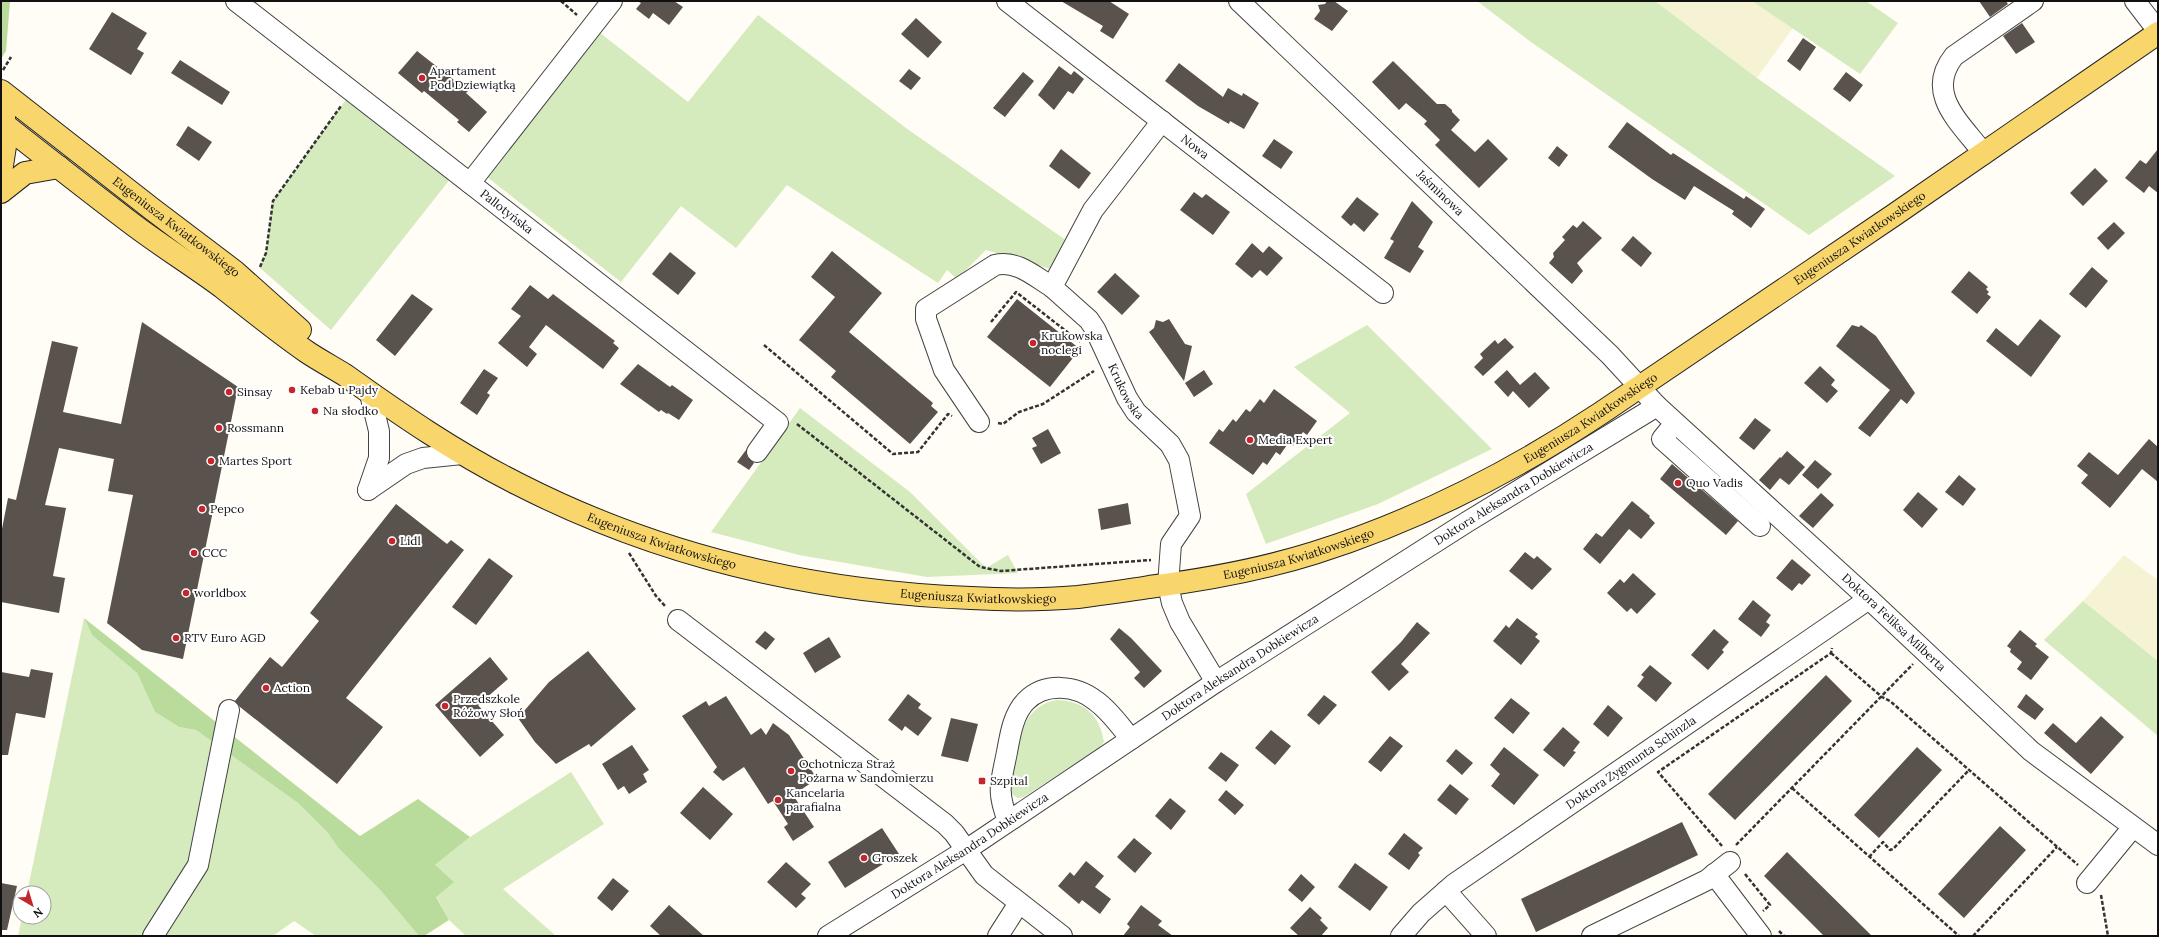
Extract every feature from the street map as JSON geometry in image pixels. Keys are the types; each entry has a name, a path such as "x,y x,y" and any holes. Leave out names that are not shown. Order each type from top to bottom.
{"main road":[{"name":"Eugeniusza Kwiatkowskiego","path":"3,125 129,222 216,283 307,352 343,374 370,394 462,454 543,497 647,540 752,570 815,583 894,594 995,599 1078,597 1168,585 1237,573 1298,557 1400,521 1445,501 1517,465 1565,437 1640,387 1984,154 2158,32"},
{"name":"Eugeniusza Kwiatkowskiego","path":"1,91 152,210 234,271 313,342 343,374"},
{"path":"1,103 5,146 1,172"},
{"path":"3,125 22,123 46,126"},
{"path":"1,192 25,173 59,167"}],"street":[{"name":"Pallotyńska","path":"236,1 470,183 785,421"},
{"path":"470,183 612,1"},
{"name":"Nowa","path":"1007,1 1383,293"},
{"name":"Jaśminowa","path":"1239,1 1610,355 1640,387"},
{"path":"1984,154 1944,99 1942,78 1946,66 1954,56 2033,1"},
{"path":"2135,1 2158,32"},
{"path":"1052,287 1093,210 1162,121"},
{"name":"Krukowska","path":"979,422 944,370 926,318 926,309 995,265 1005,263 1017,266 1052,287 1089,320 1127,398 1136,412 1170,444 1178,460 1190,516 1172,544 1168,585 1172,603 1180,622 1216,682"},
{"name":"Doktora Feliksa Milberta","path":"1640,387 1656,406 1869,599 2031,751 2158,845"},
{"path":"370,394 379,431 379,458 368,490 406,464 423,458 462,454"},
{"name":"Doktora Aleksandra Dobkiewicza","path":"828,936 966,850 1216,682 1467,522 1656,406"},
{"path":"757,452 785,421"},
{"path":"1675,423 1662,438 1760,526"},
{"name":"Doktora Zygmunta Schinzla","path":"1401,936 1421,913 1446,891 1869,599"},
{"path":"678,620 945,824 984,875 1062,936"},
{"path":"1008,821 999,792 1011,727 1025,702 1040,692 1055,688 1068,688 1080,691 1095,700 1111,714 1131,739"},
{"path":"153,936 198,865 229,710"},
{"path":"2089,880 2133,827"},
{"path":"1592,936 1707,880 1735,860"},
{"path":"1714,874 1761,936"},
{"path":"1446,891 1486,936"},
{"path":"998,936 1019,903"}],"path":[{"path":"3,70 11,57"},
{"path":"250,285 255,278 266,253 273,201 352,91"},
{"path":"991,322 1016,292 1084,345"},
{"path":"764,345 893,454 918,452 948,414 979,422 1002,424 1019,412 1043,404 1109,361"},
{"path":"785,421 980,567 1001,571 1156,560 1170,561"},
{"path":"628,551 656,596 678,620"},
{"path":"1658,772 1831,653 1882,697 1890,701 2057,847 2089,880 2099,884 2108,936"},
{"path":"1761,913 1770,905 1735,860 1792,788 1908,670 1913,664 1913,657"},
{"path":"1869,857 1883,842 1890,850 1893,849 1969,770"},
{"path":"1792,788 1959,936"},
{"path":"1973,936 2057,847"}],"shaded area":[{"path":"1655,1 1752,1 1793,28 1757,78"},
{"path":"2124,555 2158,580 2158,661 2083,601"}],"green space":[{"path":"1,1 10,1 6,51 1,59"},
{"path":"1477,1 1655,1 1757,78 1895,176 1809,235 1531,42"},
{"path":"1752,1 1866,1 1898,23 1860,74"},
{"path":"758,15 906,128 1067,241 1054,270 986,250 957,279 947,270 938,283 787,185 736,248 681,206 621,282 487,177 599,32 688,102"},
{"path":"347,98 451,178 331,330 260,268 266,253 273,201"},
{"path":"1367,325 1492,449 1378,504 1266,544 1246,494 1350,413 1294,367"},
{"path":"800,408 910,492 986,568 1008,555 1018,573 927,577 799,555 711,532"},
{"path":"2083,601 2158,661 2158,736 2044,640"},
{"path":"84,618 92,635 137,673 155,712 179,727 196,730 298,803 328,833 339,849 381,891 419,936 316,936 294,921 273,936 18,936 20,925 52,925 52,885 29,885"},
{"path":"84,618 360,836 418,799 470,837 435,865 454,882 436,897 449,920 424,936 419,936 381,891 339,849 328,833 298,803 196,730 179,727 155,712 137,673 92,635"},
{"path":"1057,700 1075,703 1089,711 1099,724 1104,742 1100,747 1024,797 1018,798 1010,793 1010,788 1017,747 1021,734 1026,722 1033,712 1043,704"},
{"path":"571,772 604,824 503,889 556,936 466,936 449,920 436,896 435,865 470,837"}],"building":[{"path":"637,1 674,1 683,7 669,25 653,13 649,19 636,9 641,3"},
{"path":"1061,1 1109,1 1129,14 1113,39 1100,31 1103,26"},
{"path":"1327,1 1334,1 1348,11 1332,31 1314,19 1320,11 1318,5 1325,4"},
{"path":"1979,1 2006,1 2008,4 1990,17"},
{"path":"112,12 147,33 137,49 144,53 131,75 89,49"},
{"path":"916,18 942,42 928,58 901,34"},
{"path":"2022,23 2035,42 2016,54 2003,36"},
{"path":"1803,38 1816,47 1800,71 1787,61"},
{"path":"417,51 468,91 466,93 487,112 469,132 457,122 459,120 424,91 422,93 398,73"},
{"path":"180,60 230,92 222,105 171,73"},
{"path":"1393,61 1437,104 1445,104 1452,110 1452,112 1460,120 1451,130 1475,152 1488,139 1508,159 1479,188 1435,145 1440,140 1424,124 1427,121 1406,103 1399,110 1372,82"},
{"path":"1179,63 1223,97 1228,88 1242,96 1243,93 1259,103 1244,129 1230,121 1229,124 1198,106 1165,81"},
{"path":"1059,66 1071,75 1074,71 1084,79 1073,94 1068,91 1054,110 1038,95"},
{"path":"909,69 921,78 911,90 899,81"},
{"path":"1023,72 1034,81 1005,117 993,108"},
{"path":"1846,72 1863,85 1850,102 1833,89"},
{"path":"1627,122 1671,155 1673,153 1744,199 1746,196 1765,209 1751,228 1732,214 1734,211 1694,186 1685,200 1652,179 1608,147"},
{"path":"188,126 212,142 199,161 176,145"},
{"path":"1274,139 1293,152 1281,169 1262,156"},
{"path":"1557,146 1568,155 1559,167 1548,158"},
{"path":"1061,149 1091,173 1079,189 1049,166"},
{"path":"2158,149 2158,193 2149,186 2144,193 2125,178 2140,160 2146,164"},
{"path":"2095,168 2108,181 2083,206 2070,193"},
{"path":"1194,192 1202,198 1206,194 1230,212 1213,235 1180,210"},
{"path":"1357,197 1379,214 1364,232 1354,223 1351,226 1341,217"},
{"path":"1412,201 1433,222 1418,247 1424,251 1410,273 1384,258 1394,241 1390,239"},
{"path":"1583,221 1602,238 1577,263 1583,271 1572,284 1549,263 1554,257 1553,253 1565,240 1562,237 1573,225 1577,228"},
{"path":"2114,222 2125,233 2108,250 2097,238"},
{"path":"1633,236 1652,253 1641,267 1621,250"},
{"path":"1252,243 1263,253 1269,246 1283,258 1267,276 1260,270 1252,278 1235,264"},
{"path":"832,251 882,293 849,332 933,403 931,406 938,412 910,444 831,377 836,371 799,340 835,297 811,277"},
{"path":"670,252 696,273 678,295 652,274"},
{"path":"2092,267 2108,281 2086,308 2069,294"},
{"path":"1969,271 1988,287 1986,289 1989,292 1987,294 1991,297 1977,314 1951,292"},
{"path":"1115,273 1140,296 1122,315 1097,292"},
{"path":"530,285 548,299 553,294 615,341 613,343 619,348 603,369 546,325 529,347 537,354 527,367 498,343 521,316 511,309"},
{"path":"412,294 433,309 395,356 376,340"},
{"path":"1017,299 1080,349 1050,387 987,337"},
{"path":"1169,319 1185,344 1192,346 1184,381 1149,332 1154,328 1156,320 1163,322"},
{"path":"2040,319 2061,336 2031,377 1986,341 1996,328 2018,346"},
{"path":"142,322 238,387 183,659 142,650 107,623 133,495 108,491 114,459 59,448 45,505 66,508 53,576 65,578 59,613 1,602 1,534 8,498 16,500 52,341 78,347 63,412 121,424"},
{"path":"1852,325 1859,327 1861,325 1876,336 1915,393 1907,404 1901,399 1870,437 1858,428 1890,390 1836,346"},
{"path":"1505,338 1514,347 1483,376 1474,367 1483,358 1480,354 1495,340 1498,344"},
{"path":"638,364 670,387 672,385 693,400 679,420 661,410 659,412 620,384"},
{"path":"1820,366 1835,380 1831,385 1838,391 1827,403 1804,383"},
{"path":"484,369 498,378 487,393 490,395 477,415 460,403"},
{"path":"1204,370 1213,384 1194,397 1185,383"},
{"path":"1507,370 1520,385 1535,372 1550,388 1529,408 1513,391 1508,397 1494,382"},
{"path":"1274,389 1317,421 1307,435 1303,432 1293,446 1289,442 1280,455 1276,452 1267,465 1263,462 1253,475 1209,443 1219,429 1223,432 1233,419 1236,422 1246,409 1250,412 1260,399 1264,403"},
{"path":"1755,418 1771,430 1754,450 1739,438"},
{"path":"1048,429 1061,453 1041,464 1032,448 1037,446 1032,438"},
{"path":"2149,439 2158,447 2158,482 2142,469 2110,508 2081,483 2088,475 2077,466 2089,452 2118,475"},
{"path":"746,450 747,457 754,463 749,470 737,462"},
{"path":"1787,451 1805,467 1789,485 1780,478 1770,490 1759,480"},
{"path":"1815,460 1832,474 1818,489 1802,475"},
{"path":"1672,464 1738,521 1726,535 1660,479"},
{"path":"1959,475 1976,489 1963,506 1945,492"},
{"path":"1918,492 1938,509 1922,528 1903,510"},
{"path":"1821,493 1834,505 1813,528 1799,516"},
{"path":"1632,501 1650,516 1649,517 1655,523 1641,539 1629,529 1600,564 1583,549 1596,533 1602,537"},
{"path":"1128,503 1131,524 1101,530 1098,509"},
{"path":"396,504 447,544 451,540 464,550 346,698 383,727 337,784 240,707 235,701 270,657 282,667 319,621 310,613"},
{"path":"1525,552 1534,559 1537,556 1552,569 1532,590 1509,571"},
{"path":"489,558 513,576 476,625 452,607"},
{"path":"1792,559 1811,575 1802,585 1799,583 1792,591 1776,578"},
{"path":"1633,573 1656,594 1637,614 1631,608 1627,612 1607,593 1620,579 1624,583"},
{"path":"1753,600 1771,615 1766,622 1770,625 1761,637 1738,619"},
{"path":"1517,618 1538,634 1535,637 1540,641 1521,665 1493,641 1506,625 1509,628"},
{"path":"1417,622 1430,633 1401,664 1409,672 1389,691 1371,672 1401,642"},
{"path":"1119,628 1131,638 1162,671 1144,688 1134,678 1140,672 1110,639"},
{"path":"1714,629 1729,642 1722,650 1724,652 1708,670 1691,655"},
{"path":"2020,630 2037,644 2035,646 2049,657 2031,680 2017,669 2022,662 2010,652 2011,649 2007,646"},
{"path":"765,631 775,639 766,650 755,642"},
{"path":"829,637 841,657 815,673 803,653"},
{"path":"588,651 636,709 591,747 589,744 556,764 535,742 518,718 549,682"},
{"path":"490,657 508,679 478,705 504,735 480,757 435,705"},
{"path":"1650,665 1672,683 1656,702 1637,686 1644,677 1641,675"},
{"path":"31,669 53,673 45,718 16,713 8,755 1,755 1,672 29,677"},
{"path":"1826,675 1852,701 1735,820 1708,794"},
{"path":"908,694 921,704 918,708 932,718 918,736 905,726 902,731 888,720"},
{"path":"2026,694 2044,709 2035,720 2017,707"},
{"path":"1324,695 1337,705 1319,725 1307,715"},
{"path":"726,696 751,735 761,728 766,735 773,723 789,735 817,779 793,795 814,827 793,841 784,827 788,824 773,801 768,804 744,767 723,781 713,772 717,767 682,716 706,701 709,706"},
{"path":"1511,698 1530,713 1513,734 1494,718"},
{"path":"1608,705 1623,718 1608,737 1593,724"},
{"path":"2101,716 2124,737 2091,774 2044,733 2053,723 2076,743"},
{"path":"951,718 978,724 968,762 941,756"},
{"path":"1563,727 1580,742 1573,751 1576,752 1564,767 1543,750"},
{"path":"1271,730 1291,746 1275,765 1255,748"},
{"path":"1390,736 1403,746 1381,772 1368,762"},
{"path":"632,745 649,770 643,774 647,782 629,794 624,786 618,790 602,764"},
{"path":"1504,747 1539,775 1514,805 1491,786 1500,774 1490,765"},
{"path":"1917,747 1942,770 1879,838 1854,815"},
{"path":"1456,749 1473,763 1462,775 1446,761"},
{"path":"1221,752 1239,765 1226,782 1208,768"},
{"path":"1450,784 1469,799 1456,815 1437,800"},
{"path":"703,787 733,814 710,840 680,813"},
{"path":"1226,790 1244,805 1235,815 1218,800"},
{"path":"1170,798 1186,811 1171,830 1155,816"},
{"path":"1682,822 1698,855 1536,932 1521,899"},
{"path":"2000,826 2026,850 1964,918 1938,894"},
{"name":"Groszek","path":"882,828 899,854 845,888 828,862"},
{"path":"1404,833 1423,848 1418,853 1420,855 1409,870 1388,854"},
{"path":"1134,838 1152,853 1135,873 1117,857"},
{"path":"1787,852 1872,936 1824,936 1764,876"},
{"path":"1086,861 1104,876 1095,887 1111,899 1100,914 1082,900 1079,904 1058,886 1070,872 1074,876"},
{"path":"786,862 811,884 801,894 806,898 796,908 767,882"},
{"path":"1355,863 1388,887 1370,911 1338,887"},
{"path":"1301,874 1315,887 1302,902 1288,890"},
{"path":"613,878 629,891 612,911 597,898"},
{"path":"1,883 12,885 12,908 7,930 1,930"},
{"path":"669,905 704,936 661,936 650,926"},
{"path":"1141,905 1162,921 1158,925 1173,936 1123,936 1130,927 1127,924"},
{"path":"1310,907 1322,918 1320,920 1328,928 1321,936 1299,936 1290,928"}],"place":[{"name":"Apartament Pod Dziewiątką","path":"422,78"},
{"name":"Krukowska noclegi","path":"1033,343"},
{"name":"Kebab u Pajdy","path":"292,390"},
{"name":"Sinsay","path":"229,392"},
{"name":"Na słodko","path":"315,411"},
{"name":"Rossmann","path":"219,428"},
{"name":"Media Expert","path":"1250,440"},
{"name":"Martes Sport","path":"211,461"},
{"name":"Quo Vadis","path":"1678,483"},
{"name":"Pepco","path":"202,509"},
{"name":"Lidl","path":"392,541"},
{"name":"CCC","path":"194,553"},
{"name":"worldbox","path":"186,593"},
{"name":"RTV Euro AGD","path":"176,638"},
{"name":"Action","path":"266,688"},
{"name":"Przedszkole Różowy Słoń","path":"445,706"},
{"name":"Ochotnicza Straż Pożarna w Sandomierzu","path":"791,771"},
{"name":"Szpital","path":"982,781"},
{"name":"Kancelaria parafialna","path":"778,800"},
{"name":"Groszek","path":"864,858"}]}
